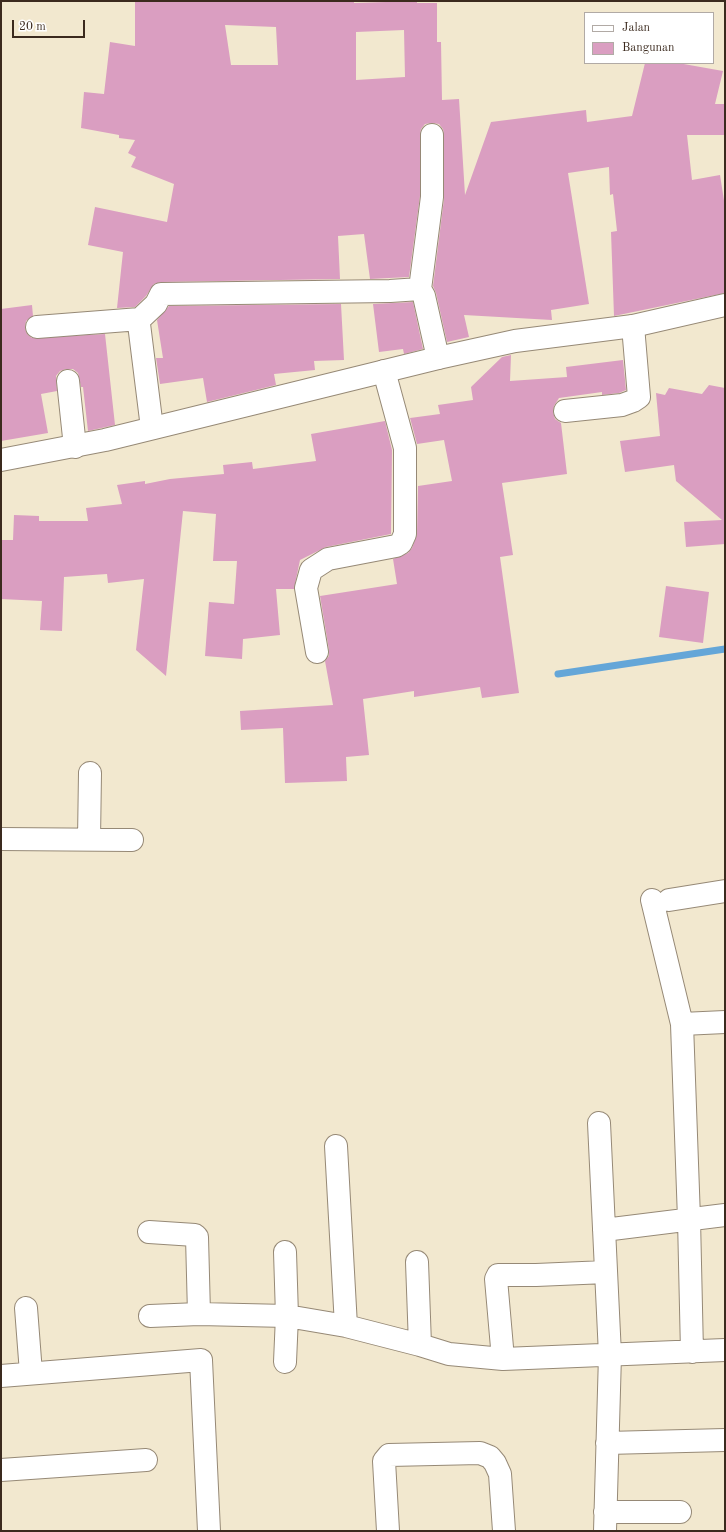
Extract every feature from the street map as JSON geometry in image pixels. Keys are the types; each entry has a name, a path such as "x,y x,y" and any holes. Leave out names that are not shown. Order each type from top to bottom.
{"street":[{"path":"432,135 432,197 420,289 424,296 438,358"},
{"path":"37,327 140,319 156,304 161,294 390,291 420,289"},
{"path":"1,460 75,447 438,358 515,342 633,326 725,305"},
{"path":"140,319 152,428"},
{"path":"565,411 622,405 633,401 640,396 633,326"},
{"path":"317,652 306,588 311,570 328,559 396,546 401,543 405,534 405,448 384,371"},
{"path":"68,381 75,447"},
{"path":"89,839 90,773"},
{"path":"1,839 132,840"},
{"path":"692,1352 682,1024 660,900 725,891"},
{"path":"682,1024 725,1022"},
{"path":"599,1123 610,1355 605,1521 680,1512"},
{"path":"336,1146 346,1326"},
{"path":"604,1230 725,1215"},
{"path":"149,1232 195,1235 197,1237 199,1314"},
{"path":"285,1252 287,1316 285,1362"},
{"path":"417,1262 420,1345"},
{"path":"503,1359 496,1280 498,1275 606,1272"},
{"path":"26,1308 30,1373"},
{"path":"150,1316 199,1314 287,1316 346,1326 449,1354 503,1359 725,1350"},
{"path":"1,1376 201,1360 209,1531"},
{"path":"607,1442 725,1440"},
{"path":"388,1531 384,1461 389,1455 480,1453 490,1457 495,1463 500,1474 504,1531"},
{"path":"1,1470 146,1460"}],"building":[{"path":"135,1 354,1 354,3 417,1 417,3 437,3 437,42 441,42 442,100 459,99 465,195 491,122 586,110 587,122 632,116 645,64 684,64 723,71 715,104 725,104 725,135 687,135 692,180 720,175 725,207 725,293 614,316 611,232 617,231 613,194 610,195 609,167 568,173 589,304 551,310 552,320 464,315 469,337 447,342 436,293 433,286 444,199 444,135 443,129 439,124 432,123 425,124 421,129 420,135 420,196 409,277 370,279 364,234 338,236 340,279 161,282 154,284 146,296 135,307 117,308 123,252 88,245 95,207 167,222 174,184 131,167 136,157 128,153 135,140 119,138 119,135 81,128 84,92 104,94 110,42 135,46","holes":["225,25 276,27 278,65 231,65","404,30 405,77 356,80 356,32"]},
{"path":"413,302 423,349 404,354 403,349 379,352 373,304"},
{"path":"341,304 344,360 314,361 315,370 274,374 276,385 207,402 203,378 160,384 156,358 163,358 157,320 169,306"},
{"path":"32,305 33,316 26,321 25,328 27,334 32,338 105,334 115,425 88,431 83,387 81,387 78,373 73,369 66,369 60,371 56,376 57,391 41,394 48,433 1,441 1,309"},
{"path":"511,355 510,381 567,377 566,367 623,360 626,390 619,393 602,395 602,392 559,398 554,406 553,412 555,419 561,423 567,474 502,483 513,555 500,557 519,693 482,698 480,687 414,697 414,691 363,699 369,755 346,757 347,781 285,783 283,728 241,730 240,711 333,705 325,661 329,656 329,650 320,596 397,584 393,559 408,553 412,548 417,534 418,486 452,481 444,440 417,444 410,418 440,414 438,405 473,400 471,387 502,357"},
{"path":"709,385 725,388 725,544 686,547 684,522 722,520 676,481 674,465 625,472 620,441 660,436 656,393 665,395 669,388 702,394"},
{"path":"385,421 392,450 391,534 326,547 300,560 294,589 276,589 280,635 243,639 242,659 205,656 209,602 234,604 237,561 213,561 216,514 183,511 166,676 136,650 144,579 108,583 107,574 64,577 62,631 40,630 42,601 1,599 1,540 13,540 14,515 39,516 39,521 88,521 86,508 122,504 117,485 145,481 145,484 170,479 224,474 223,465 252,462 253,469 316,461 311,434"},
{"path":"666,586 709,592 703,643 659,637"}],"waterway":[{"path":"558,674 725,649"}]}
